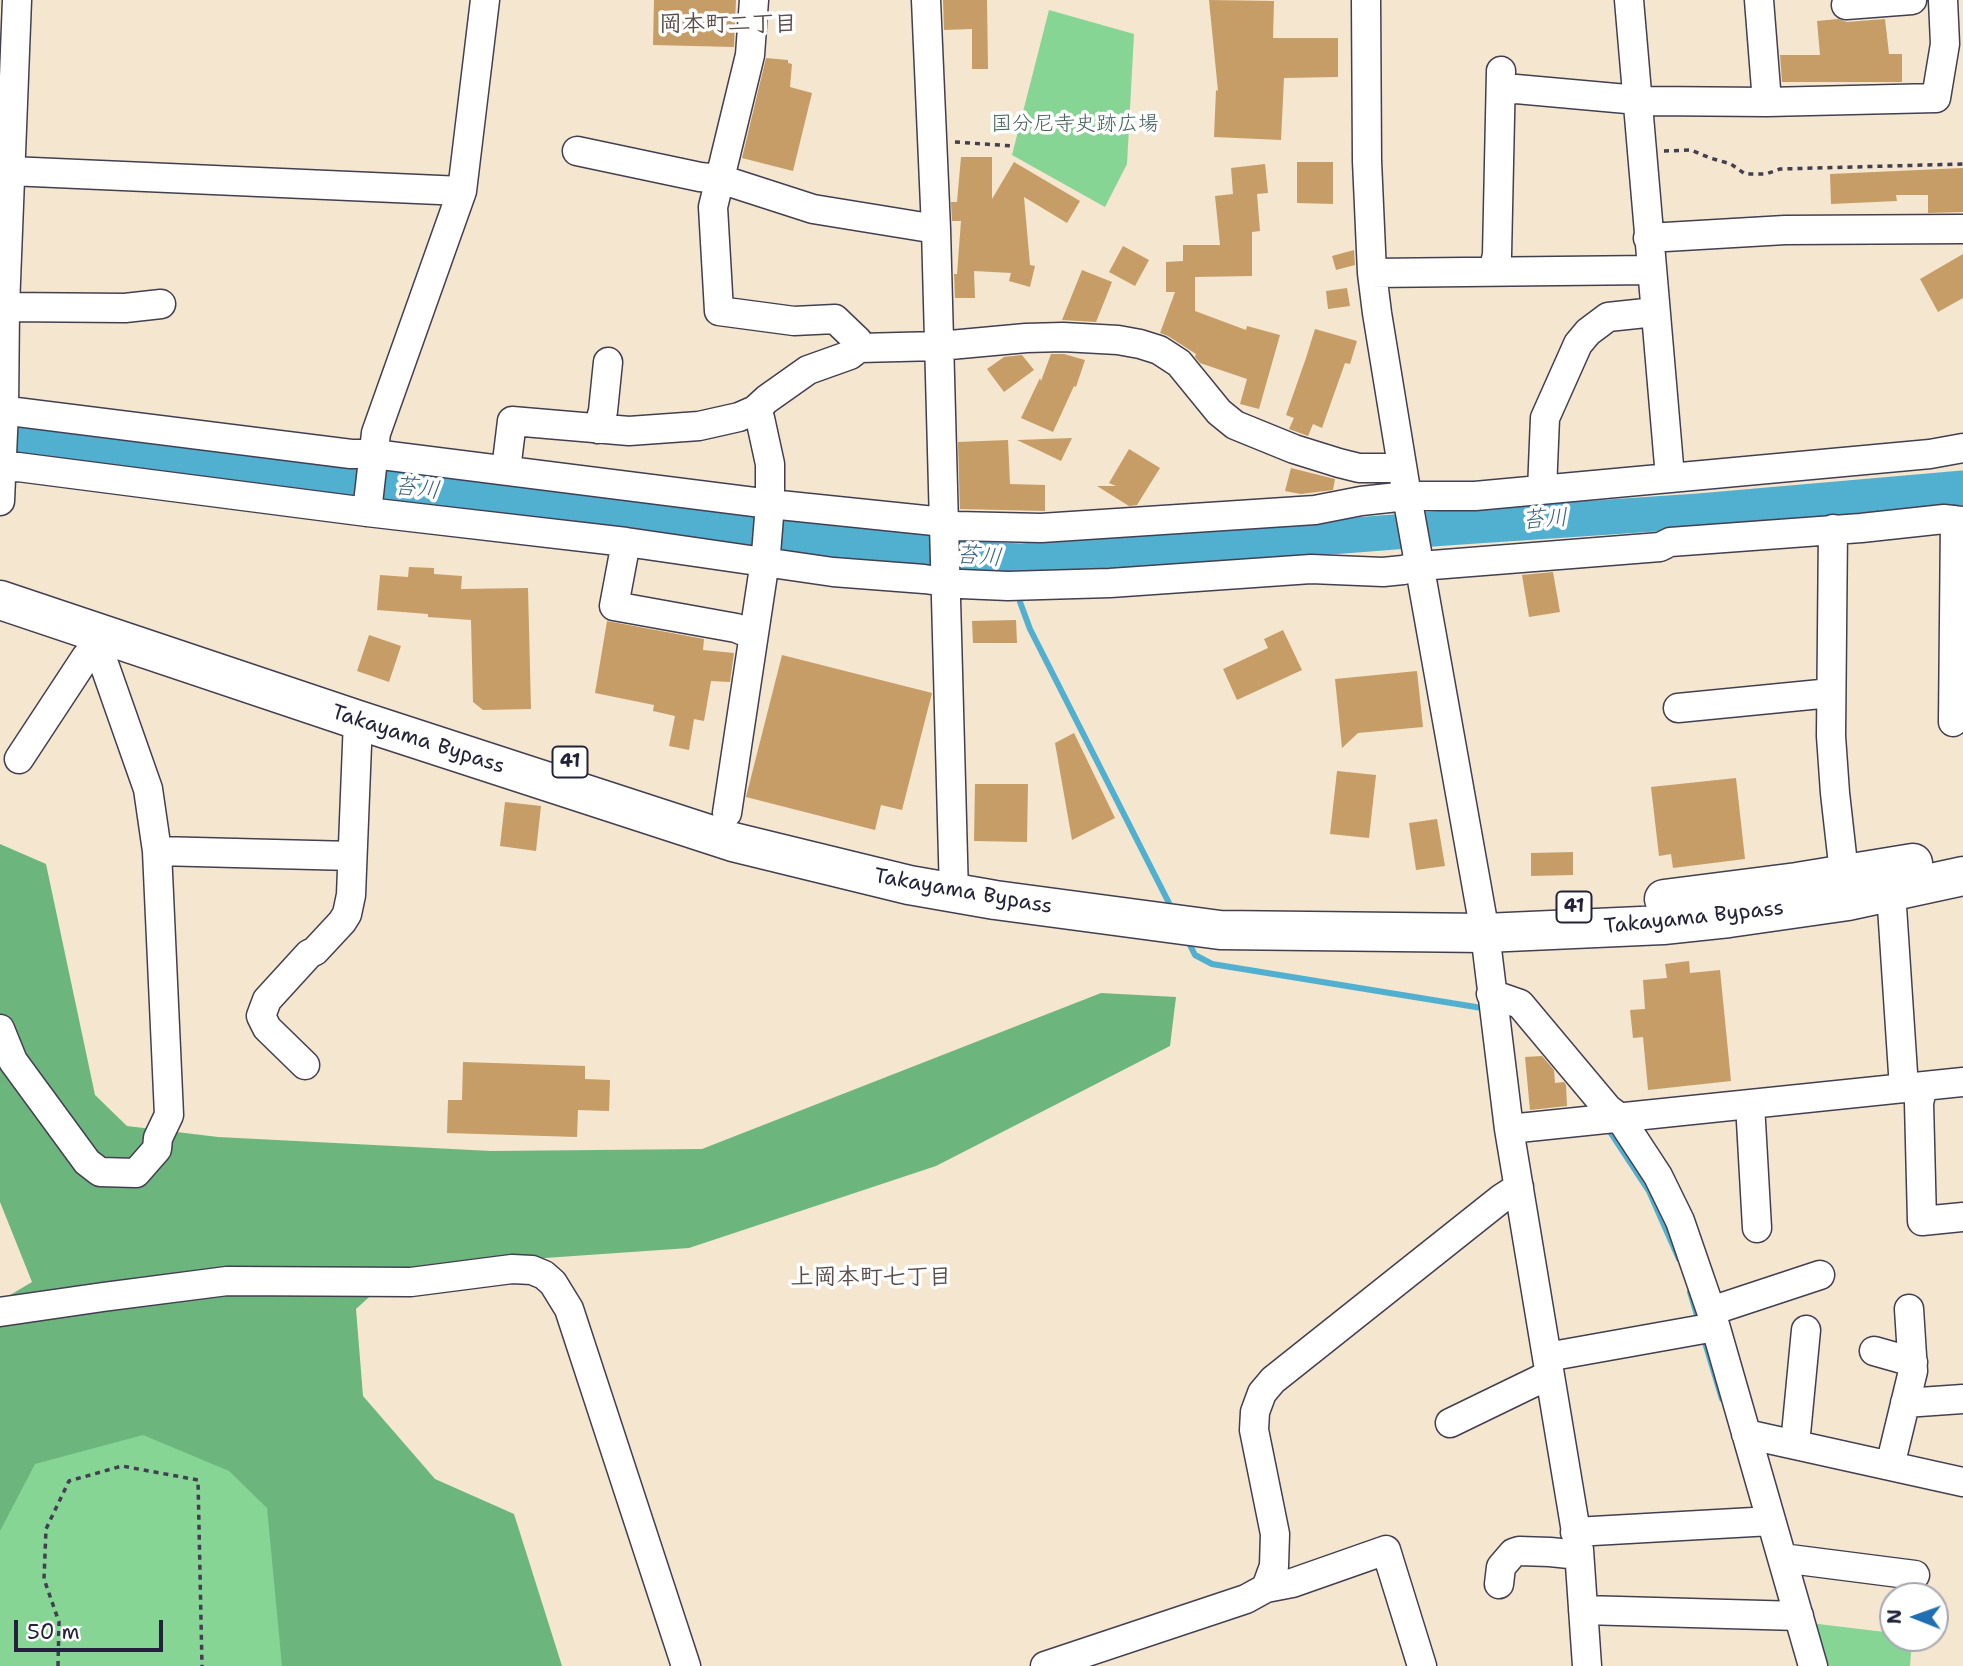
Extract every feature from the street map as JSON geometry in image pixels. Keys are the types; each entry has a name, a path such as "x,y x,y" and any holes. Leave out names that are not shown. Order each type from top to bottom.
{"highway":[{"name":"Takayama Bypass","path":"0,578 727,813 955,881 1174,912 1220,930 1483,923 1663,925 1848,901 1963,876"},
{"name":"Takayama Bypass","path":"0,600 99,639 733,842 909,885 955,881"},
{"name":"Takayama Bypass","path":"1483,923 1797,882 1963,852"}],"street":[{"path":"0,501 4,244 10,171 17,0"},
{"path":"368,508 376,433 462,191 485,0"},
{"path":"754,0 750,55 713,207 719,311 794,321 835,319 858,341 859,348"},
{"path":"926,0 936,229 955,881"},
{"path":"1366,0 1367,161 1372,272 1407,501 1483,923 1509,1129 1577,1544 1587,1666"},
{"path":"1629,0 1670,477"},
{"path":"1759,0 1768,102"},
{"path":"1846,5 1912,0"},
{"path":"1493,271 1497,256 1501,81 1516,89 1649,101 1768,102 1936,98 1945,44 1942,0"},
{"path":"577,151 720,179 813,209 936,229"},
{"path":"10,171 462,191"},
{"path":"1648,238 1785,230 1963,229"},
{"path":"1372,272 1651,270"},
{"path":"5,307 125,308 161,304"},
{"path":"1542,490 1545,418 1578,344 1588,332 1608,317 1655,312"},
{"path":"506,470 512,421 629,431 699,426 739,417 755,410 808,370 850,355 859,348 939,346 1063,337 1118,340 1159,351 1179,363 1219,412 1235,425 1294,449 1339,463 1359,468 1402,468"},
{"path":"598,429 603,411 608,362"},
{"path":"2,413 374,458 506,470 770,507 944,527 1041,528 1315,510 1361,501 1475,496 1930,454 1963,448"},
{"path":"727,813 765,558 770,507 770,464 760,418"},
{"path":"2,464 765,558 846,573 1021,586 1110,583 1311,569 1383,572 1403,570 1419,560 1660,547 1670,542 1944,519 1959,521 1953,722"},
{"path":"1833,529 1831,736 1844,873"},
{"path":"626,542 614,606 736,628 753,635"},
{"path":"19,759 99,639"},
{"path":"0,1029 13,1061 87,1162 100,1172 136,1173 157,1149 158,1138 169,1115 157,851 148,789 99,639"},
{"path":"1678,708 1831,693"},
{"path":"305,1065 267,1028 261,1016 267,1000 342,922 350,905 358,720"},
{"path":"157,851 352,856"},
{"path":"1892,906 1913,1087 1919,1103 1922,1221 1963,1217"},
{"path":"1493,1005 1520,1004 1608,1109 1606,1119"},
{"path":"1509,1129 1963,1082"},
{"path":"1750,1104 1757,1228"},
{"path":"1606,1119 1658,1176 1680,1221 1708,1324 1746,1434 1763,1521 1782,1558 1790,1616 1813,1666"},
{"path":"1266,1588 1274,1566 1275,1534 1254,1430 1255,1412 1262,1393 1273,1380 1519,1187"},
{"path":"0,1312 227,1281 411,1282 512,1269 532,1270 544,1275 569,1309 686,1666"},
{"path":"1450,1423 1548,1366 1708,1324 1820,1275"},
{"path":"1890,1466 1913,1371 1909,1309"},
{"path":"1791,1444 1796,1434 1805,1330"},
{"path":"1874,1351 1913,1362"},
{"path":"1905,1403 1963,1399"},
{"path":"1746,1434 1963,1482"},
{"path":"1499,1584 1501,1567 1513,1553 1519,1551 1550,1552 1577,1544 1763,1521"},
{"path":"1045,1666 1245,1599 1266,1588 1292,1583 1386,1550 1422,1666"},
{"path":"1782,1558 1915,1575"},
{"path":"1583,1610 1790,1616"}],"path":[{"path":"932,141 1013,146"},
{"path":"1641,150 1691,150 1731,163 1745,174 1766,174 1780,169 1963,164"},
{"path":"58,1666 60,1622 44,1579 46,1529 69,1481 122,1466 198,1479 202,1666"}],"green space":[{"name":"国分尼寺史跡広場","path":"1049,10 1134,34 1127,164 1105,207 1012,155"},
{"path":"0,844 46,864 95,1095 127,1126 218,1137 491,1151 702,1149 1101,993 1176,997 1170,1046 936,1166 689,1248 401,1268 356,1309 363,1396 435,1479 514,1514 562,1666 282,1666 267,1508 229,1471 143,1435 35,1464 0,1531 0,1301 32,1282 0,1202"},
{"path":"243,1293 313,1666 0,1666 0,1325"},
{"path":"1810,1623 1879,1631 1879,1652 1911,1652 1910,1666 1821,1666"}],"building":[{"path":"654,0 736,0 734,47 653,45"},
{"path":"943,0 987,0 988,69 972,69 972,29 944,30"},
{"path":"1209,0 1274,1 1273,38 1338,38 1338,77 1284,78 1281,140 1214,137 1216,90 1218,91"},
{"path":"1838,19 1847,22 1885,19 1889,54 1902,54 1902,82 1782,82 1780,55 1820,55 1817,21"},
{"path":"766,58 788,60 788,63 792,64 790,87 812,93 793,171 742,158"},
{"path":"961,157 992,157 992,199 1014,162 1080,201 1067,223 1024,197 1030,265 1035,266 1030,287 1009,281 1011,273 974,271 975,298 955,298 954,274 957,274 961,221 952,221 951,202 957,202"},
{"path":"1297,162 1333,162 1333,204 1297,203"},
{"path":"1265,164 1268,193 1257,194 1260,231 1252,232 1252,276 1195,277 1195,311 1246,330 1247,326 1280,335 1259,409 1240,404 1247,379 1200,363 1195,357 1196,354 1160,333 1175,292 1166,292 1166,262 1183,261 1183,245 1220,245 1215,196 1233,194 1231,168"},
{"path":"1963,168 1963,212 1928,213 1928,195 1896,195 1897,201 1831,204 1830,174"},
{"path":"1123,246 1149,260 1135,286 1109,272"},
{"path":"1354,250 1355,265 1336,270 1332,256"},
{"path":"1963,254 1963,298 1938,312 1920,279"},
{"path":"1082,270 1112,282 1096,322 1062,320"},
{"path":"1347,288 1350,306 1328,309 1326,291"},
{"path":"1315,329 1357,341 1350,364 1345,363 1322,428 1313,424 1308,436 1289,429 1294,418 1286,415"},
{"path":"1051,354 1064,354 1085,360 1076,387 1074,386 1053,432 1021,418 1040,378 1041,381"},
{"path":"1022,355 1034,370 1004,392 987,369 1004,357"},
{"path":"1072,438 1061,461 1017,440"},
{"path":"1008,440 1010,484 1045,485 1045,511 960,509 958,442"},
{"path":"1129,449 1160,468 1137,505 1129,506 1097,486 1116,486 1109,483"},
{"path":"1291,468 1335,479 1333,490 1301,494 1285,491"},
{"path":"409,567 434,568 434,574 462,576 461,589 528,588 531,709 483,710 473,702 471,620 377,610 380,575 408,577"},
{"path":"1553,572 1560,612 1529,617 1522,575"},
{"path":"1016,620 1017,643 973,643 972,621"},
{"path":"607,621 704,639 703,650 734,653 730,682 711,681 704,721 694,719 689,750 669,746 675,716 653,711 654,705 595,693"},
{"path":"1283,630 1302,670 1237,700 1223,669 1268,648 1264,639"},
{"path":"369,635 401,646 389,682 357,671"},
{"path":"782,655 932,693 902,810 881,805 875,830 746,797"},
{"path":"1417,671 1423,727 1358,733 1342,748 1335,679"},
{"path":"1074,733 1115,818 1072,840 1055,743"},
{"path":"1337,771 1376,775 1369,838 1330,834"},
{"path":"1736,778 1745,859 1673,868 1671,854 1659,856 1651,787"},
{"path":"975,784 1028,784 1027,842 974,841"},
{"path":"505,802 541,806 536,851 500,846"},
{"path":"1437,819 1445,866 1416,870 1409,823"},
{"path":"1573,852 1573,875 1531,876 1531,853"},
{"path":"1689,961 1690,973 1720,970 1731,1081 1648,1090 1643,1037 1633,1038 1630,1010 1645,1009 1643,980 1667,978 1665,964"},
{"path":"1542,1056 1554,1070 1555,1083 1564,1082 1566,1085 1567,1106 1530,1110 1525,1057"},
{"path":"463,1062 585,1066 585,1079 610,1080 609,1111 578,1110 577,1137 447,1133 448,1100 462,1100"}],"waterway":[{"name":"苔川","path":"0,440 789,535 917,547 963,558 1021,561 1699,511 1963,488"},
{"path":"1021,561 1021,577"},
{"path":"1020,592 1020,602 1030,629 1172,909"},
{"path":"1188,941 1195,955 1212,964 1488,1009"},
{"path":"1607,1127 1649,1191 1679,1259"},
{"path":"1690,1292 1699,1322"},
{"path":"1703,1336 1722,1399"}],"district":[{"name":"岡本町二丁目","path":"728,25"},
{"name":"上岡本町七丁目","path":"871,1278"}]}
